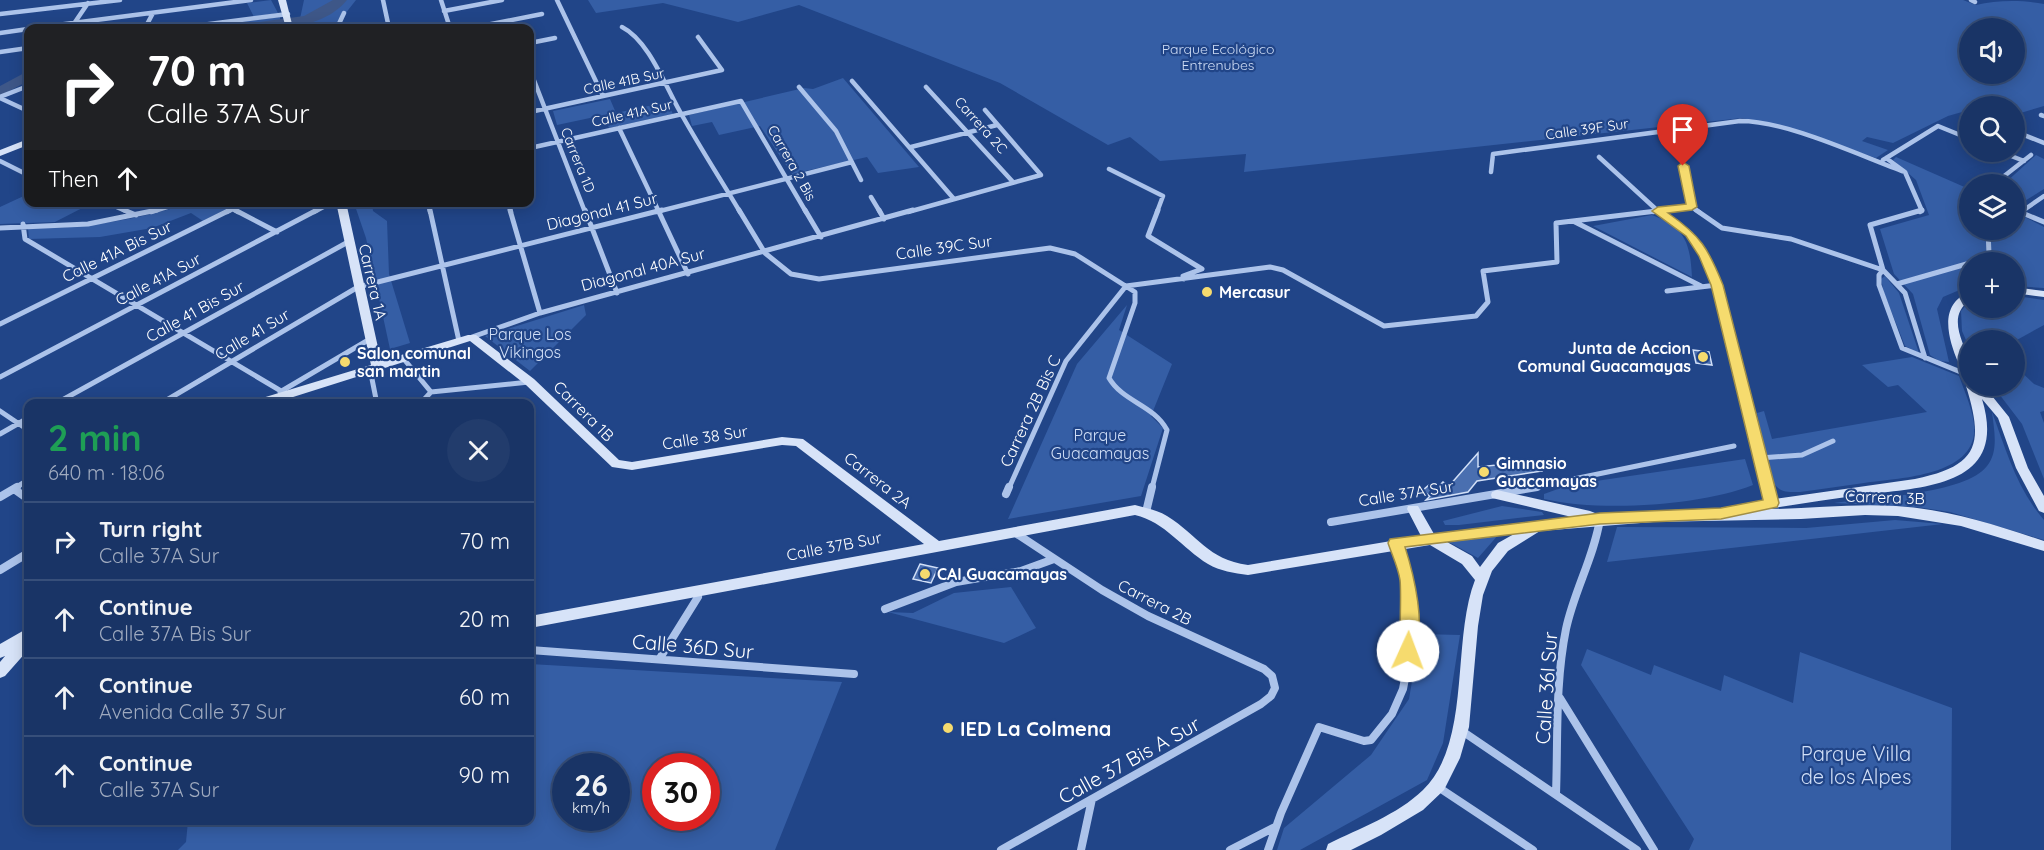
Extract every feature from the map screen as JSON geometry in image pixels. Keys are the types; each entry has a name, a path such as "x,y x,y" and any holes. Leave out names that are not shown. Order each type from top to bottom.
{"main road":[{"path":"282,0 289,22"},
{"path":"0,153 24,143"},
{"name":"Carrera 1A","path":"336,207 348,242 370,339 374,368"},
{"path":"2025,291 2044,294"},
{"path":"1959,303 1951,322 1959,346"},
{"name":"Diagonal 40A Sur","path":"271,399 472,337"},
{"name":"Carrera 1B","path":"472,337 530,382 616,464"},
{"path":"1146,512 1159,518 1212,561 1235,570 1248,570 1429,538 1600,519 1721,514 1772,503 1914,484 1947,476 1960,469 1977,452 1982,440 1981,416 1975,396"},
{"path":"1986,396 2003,417 2027,479 2044,508"},
{"name":"Calle 38 Sur","path":"616,464 632,466 782,441 799,442"},
{"name":"Carrera 2A","path":"799,442 935,545"},
{"path":"1497,495 1600,519"},
{"path":"1413,509 1429,538 1467,560 1481,578"},
{"name":"Carrera 3B","path":"1721,514 1801,515 1875,510 1915,512 1988,527 2044,546"},
{"name":"Calle 37B Sur","path":"534,621 1012,531 1127,511 1146,512"},
{"path":"1334,850 1420,804 1438,786 1452,763 1462,731 1474,602 1481,578 1504,546 1542,526"},
{"path":"0,652 24,637"},
{"path":"0,672 24,645"}],"street":[{"path":"0,12 88,1 120,0"},
{"path":"67,24 251,0"},
{"path":"383,0 388,24"},
{"path":"441,0 449,24"},
{"path":"444,10 502,0"},
{"path":"557,0 603,96"},
{"path":"75,23 88,1"},
{"path":"147,24 153,13"},
{"path":"339,24 344,13"},
{"path":"491,24 542,14"},
{"path":"252,24 289,22"},
{"name":"Calle 39C Sur","path":"622,27 632,32 666,82 681,114 765,253 791,274 813,279 1050,248 1075,254 1126,286"},
{"path":"0,33 24,30"},
{"name":"Calle 41B Sur","path":"534,111 722,70 698,37"},
{"path":"534,42 555,38"},
{"path":"0,52 24,49"},
{"name":"Carrera 1D","path":"534,80 617,293"},
{"path":"852,81 954,199"},
{"path":"799,87 836,131 861,180"},
{"name":"Carrera 2C","path":"926,87 1013,182"},
{"path":"0,98 24,88"},
{"path":"0,98 24,109"},
{"name":"Calle 41A Sur","path":"534,147 741,101"},
{"name":"Carrera 2 Bis","path":"741,101 757,124 821,237"},
{"path":"911,147 997,125 985,110"},
{"name":"Calle 39F Sur","path":"1491,172 1493,154 1720,122 1756,121 1795,132 1905,172"},
{"name":"Diagonal 40A Sur","path":"472,337 540,313 765,253 1041,175 997,125"},
{"path":"1879,163 1938,126 1959,135"},
{"path":"619,128 688,274"},
{"path":"2025,135 2044,143"},
{"path":"2025,160 2031,155"},
{"path":"1599,157 1658,211 1691,234 1705,256 1717,285 1772,503"},
{"path":"1883,270 1870,225 1923,211 1905,172 1886,158"},
{"path":"0,161 24,173"},
{"name":"Diagonal 41 Sur","path":"358,287 852,162"},
{"path":"2007,174 2023,162"},
{"path":"1683,166 1692,207"},
{"path":"1108,169 1163,196 1148,236 1200,266 1200,271 1184,276 1184,279"},
{"path":"2044,196 2020,212 2044,222"},
{"path":"871,197 885,219"},
{"path":"117,207 136,215"},
{"path":"0,228 23,224 51,226 136,215 165,207"},
{"name":"Calle 41A Bis Sur","path":"0,324 232,207"},
{"path":"236,207 277,232"},
{"name":"Calle 41A Sur","path":"0,377 327,207"},
{"path":"429,207 459,341"},
{"path":"510,207 540,313"},
{"path":"1126,286 1274,267 1381,325 1394,326 1476,316 1483,312 1489,301 1483,271 1557,262 1556,223 1692,207 1722,228 1791,239 1883,270 1905,293 1925,358"},
{"path":"1573,221 1701,286"},
{"path":"23,224 25,239 281,391"},
{"name":"Calle 41 Bis Sur","path":"64,399 348,242"},
{"path":"1897,284 1959,266"},
{"path":"1883,270 1879,275 1879,285 1902,348 1959,373"},
{"path":"1667,291 1717,285"},
{"path":"1126,286 1135,292 1136,303 1110,370 1110,381 1119,391 1156,414 1166,426 1167,434 1146,512"},
{"name":"Carrera 2B Bis C","path":"1006,494 1066,361 1126,286"},
{"name":"Calle 41 Sur","path":"168,399 358,287"},
{"path":"0,315 7,321"},
{"path":"266,399 370,339"},
{"path":"403,358 431,392"},
{"path":"374,368 377,399"},
{"path":"425,399 431,392 530,382"},
{"path":"0,411 24,427"},
{"path":"0,434 24,420"},
{"path":"1760,458 1802,455 1833,441"},
{"name":"Calle 37A Sur","path":"1332,522 1497,495 1734,446"},
{"path":"0,497 24,483"},
{"path":"14,489 24,496"},
{"name":"Calle 36I Sur","path":"1556,794 1562,653 1567,626 1596,544 1600,519"},
{"name":"Carrera 2B","path":"1012,531 1148,616 1264,669 1275,682 1271,696"},
{"path":"1268,850 1275,827 1319,726 1364,741 1371,740 1392,714 1403,689 1410,629 1407,579 1396,543"},
{"path":"0,570 24,555"},
{"path":"885,609 956,582 1021,571 1054,559"},
{"path":"660,658 698,597"},
{"name":"Calle 36D Sur","path":"534,650 660,658 762,669 854,674"},
{"name":"Calle 37 Bis A Sur","path":"1001,850 1271,696"},
{"path":"1560,698 1654,850"},
{"path":"1462,731 1637,850"},
{"path":"1438,786 1533,850"},
{"path":"1081,850 1092,799"},
{"path":"1230,850 1275,827"}],"green space":[{"path":"271,0 278,13 254,17 247,3"},
{"path":"304,0 356,0 337,24 299,24"},
{"name":"Parque Ecológico Entrenubes","path":"588,0 1963,0 1976,5 2001,1 2027,2 2044,4 2044,106 2025,112 2025,96 1959,96 1959,113 1893,143 1867,137 1862,141 1888,150 1876,158 1780,125 1742,118 1244,172 1246,154 1160,161 1130,137 1108,145 1000,83 799,5 738,22 663,3 596,13"},
{"path":"280,17 280,24 223,24"},
{"path":"843,78 919,167 878,173 867,157 792,174 760,126 719,135 712,122 692,126 689,115 804,88 813,89"},
{"path":"610,99 616,113 667,102 673,114 609,128 604,115 557,125 553,111"},
{"path":"2036,155 2044,159 2044,189 2025,201 2025,174 2015,174"},
{"path":"1896,157 1959,185 1959,240 2025,240 2025,217 2044,227 2044,288 2025,287 2025,252 1959,252 1959,290 1943,297 1937,309 1949,362 1939,361 1930,355 1913,294 1894,274 1880,229 1929,215 1916,180 1893,160"},
{"path":"24,196 24,207 84,207 55,222 0,224 0,207"},
{"path":"175,207 232,207 203,221 191,213 152,228 100,237 29,239 28,228 69,227 150,214"},
{"path":"355,207 372,207 373,211 387,221 389,274 410,343 390,349 366,238"},
{"path":"1652,215 1672,225 1684,238 1690,255 1692,277 1593,226"},
{"path":"1885,276 1899,293 1919,353 1905,346 1884,293 1881,279"},
{"path":"2025,297 2044,300 2044,325 2025,335 2025,330 1962,330 1961,318 2025,318"},
{"name":"Parque Los Vikingos","path":"584,305 586,315 530,371 485,336"},
{"name":"Parque Guacamayas","path":"1127,305 1119,330 1172,364 1151,416 1163,428 1141,496 1008,519 1077,364"},
{"path":"1912,357 1959,376 1959,396 1967,396 1974,427 1969,448 1959,459 1945,467 1912,477 1800,492 1779,489 1766,463 1757,413 1764,411 1772,439 1927,412 1898,385 1888,387 1862,365"},
{"path":"2025,375 2034,384 2044,388 2044,411 2040,412 2044,423 2044,479 2022,424 2001,396 2025,396"},
{"path":"1992,412 2019,482 2044,520 2044,540 1950,512 1917,507 1834,503 1939,489 1976,475 1987,466 1993,454 1995,440"},
{"path":"1745,459 1753,485 1706,498 1621,506 1567,503 1544,499 1544,494 1569,485"},
{"path":"1502,506 1542,512 1544,515 1459,525 1445,525 1443,521"},
{"path":"1895,520 1943,524 1607,562 1617,527 1806,528"},
{"path":"1499,534 1478,558 1445,540"},
{"path":"1011,587 1036,628 1004,643 888,612 913,613 954,593"},
{"path":"1420,634 1460,635 1443,743 1427,780 1300,850 1277,850 1284,828 1371,755 1409,699"},
{"name":"Parque Villa de los Alpes","path":"1587,649 1651,675 1654,665 1721,691 1724,675 1793,703 1800,652 1952,708 1951,850 1689,850 1694,839 1581,665"},
{"path":"534,664 842,682 775,850 178,850 186,842 188,825 534,825"}],"building":[{"name":"Junta de Accion Comunal Guacamayas","path":"1693,350 1709,352 1712,365 1696,363"},
{"path":"1478,453 1478,467 1536,461 1542,471 1477,481 1468,492 1426,500 1430,496 1422,491 1429,485 1436,489 1443,482 1449,486"},
{"name":"CAI Guacamayas","path":"920,564 938,568 931,583 913,579"}],"waterway":[{"path":"283,24 308,19 331,8 341,0"},
{"path":"0,92 24,77"}],"place":[{"name":"Mercasur","path":"1207,292"},
{"name":"Junta de Accion Comunal Guacamayas","path":"1703,357"},
{"name":"Salon comunal san martin","path":"345,362"},
{"name":"Gimnasio Guacamayas","path":"1484,472"},
{"name":"CAI Guacamayas","path":"925,574"},
{"name":"IED La Colmena","path":"948,728"}],"route":[{"path":"1408,651 1410,629 1407,579 1396,543 1600,519 1721,514 1772,503 1717,285 1699,244 1691,234 1658,211 1692,207 1683,166"}]}
